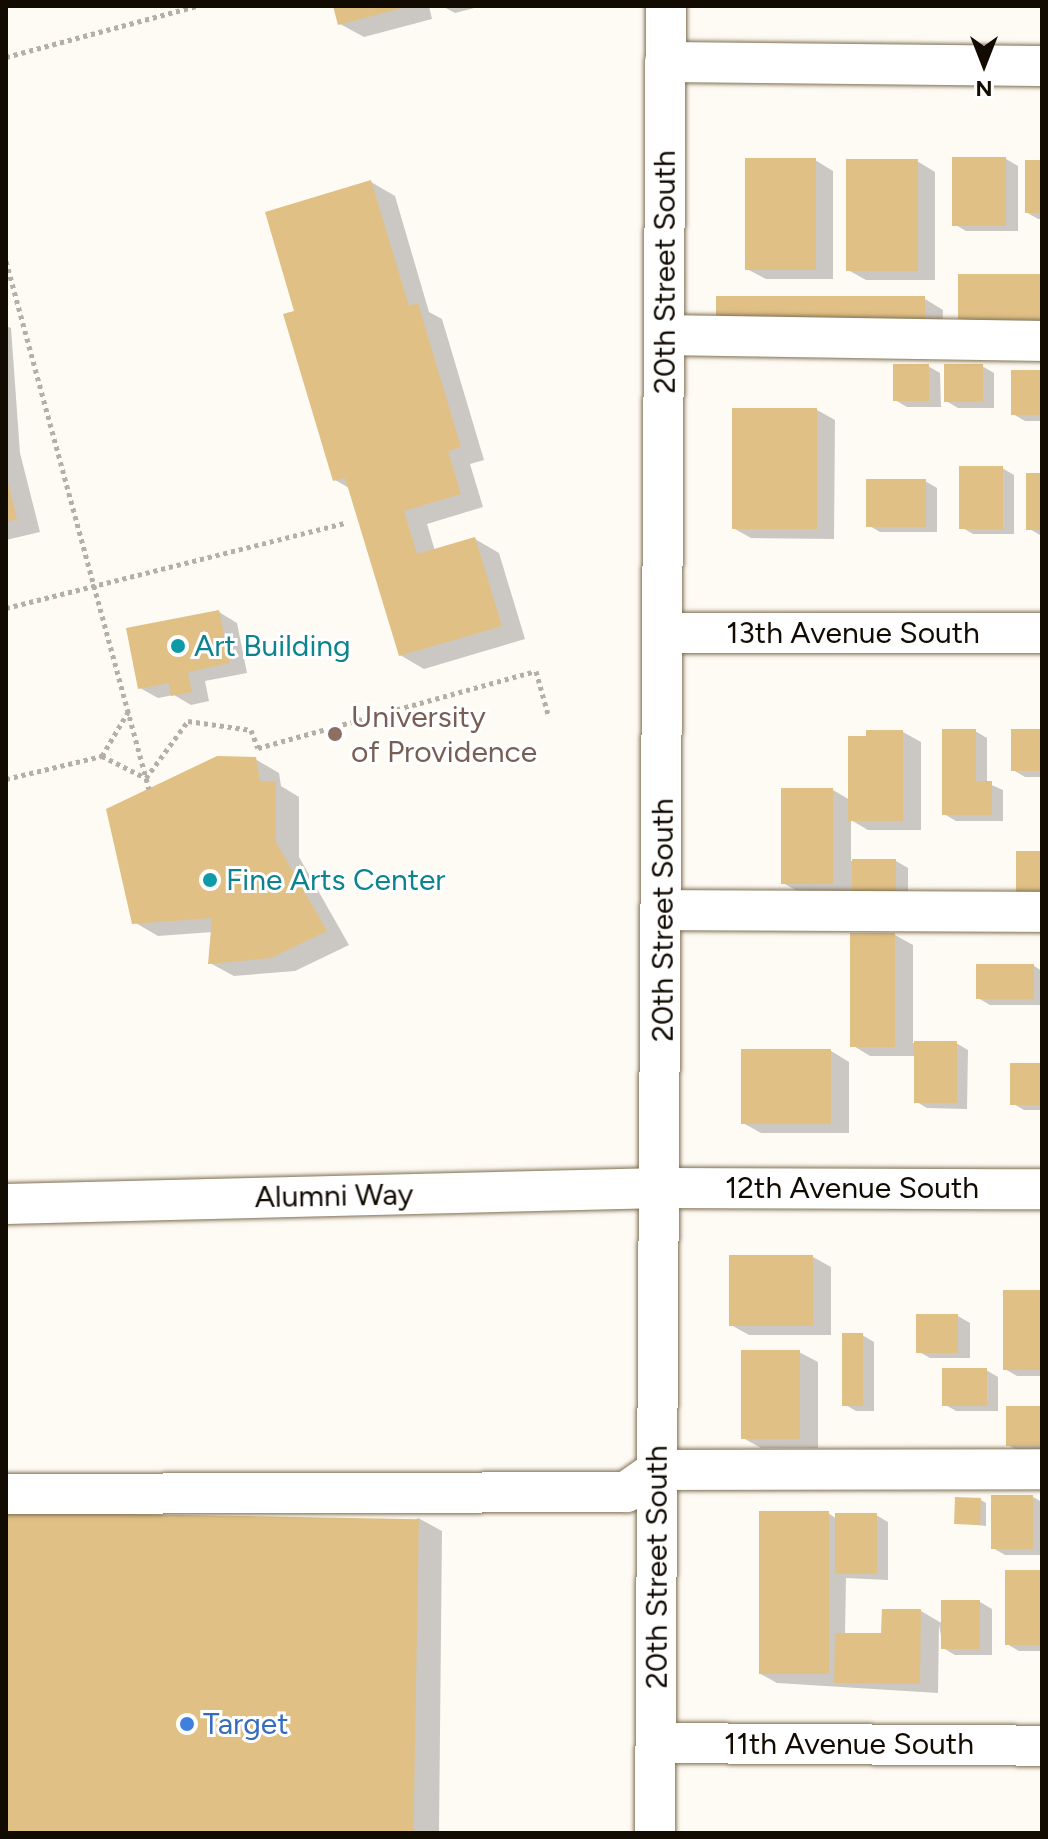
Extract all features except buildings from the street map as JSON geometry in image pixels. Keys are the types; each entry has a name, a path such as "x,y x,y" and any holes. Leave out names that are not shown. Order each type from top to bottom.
{"street":[{"name":"20th Street South","path":"655,1833 657,1470 663,1188 666,6"},
{"path":"665,62 1042,66"},
{"path":"665,335 1042,341"},
{"name":"13th Avenue South","path":"664,633 1042,633"},
{"path":"663,910 1042,912"},
{"name":"12th Avenue South","path":"663,1188 1042,1189"},
{"name":"Alumni Way","path":"6,1204 663,1188"},
{"path":"6,1494 626,1492 657,1470 1042,1469"},
{"name":"11th Avenue South","path":"656,1743 1042,1746"}],"path":[{"path":"6,57 197,6"},
{"path":"6,261 149,789"},
{"path":"6,608 344,523"},
{"path":"146,778 188,721 251,730 258,748 536,671 548,714"},
{"path":"102,756 128,712"},
{"path":"6,779 102,756 146,778"}],"place":[{"name":"Art Building","path":"178,646"},
{"name":"University of Providence","path":"335,734"},
{"name":"Fine Arts Center","path":"210,880"},
{"name":"Target","path":"187,1724"}]}
